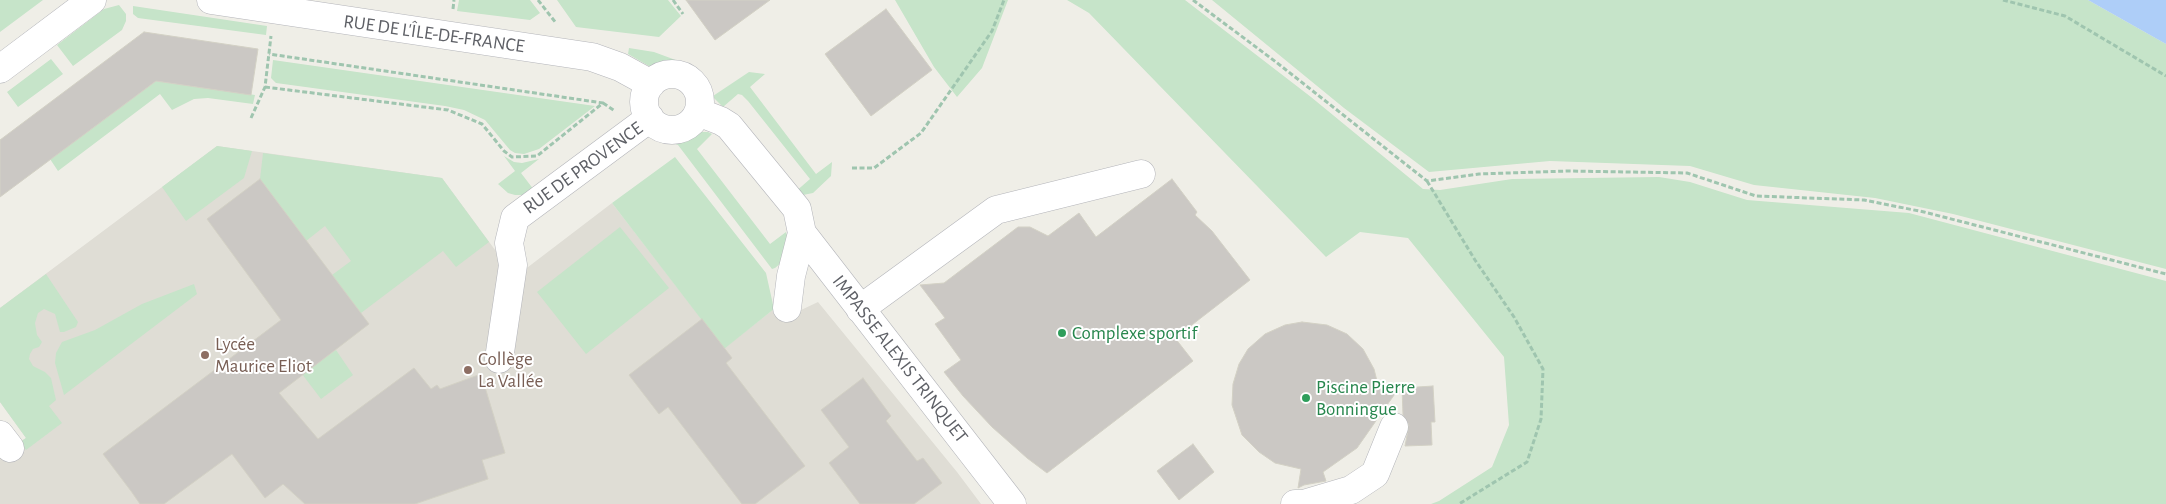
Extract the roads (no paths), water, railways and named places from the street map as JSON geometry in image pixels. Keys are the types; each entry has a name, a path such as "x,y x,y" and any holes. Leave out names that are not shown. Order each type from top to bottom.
{"street":[{"path":"0,69 92,0"},
{"name":"RUE DE L'ÎLE-DE-FRANCE","path":"211,0 592,57 620,67 651,84"},
{"path":"668,74 681,75 690,80 696,87 700,96 698,112 690,124 681,128 672,130 657,125 650,118 645,104 646,93 651,84 659,77 668,74"},
{"name":"IMPASSE ALEXIS TRINQUET","path":"698,112 729,126 799,221 860,309 1012,504"},
{"name":"RUE DE PROVENCE","path":"499,358 513,265 509,243 515,218 650,118"},
{"path":"860,309 996,210 1141,174"},
{"path":"787,308 799,221"},
{"path":"1295,504 1304,504 1351,490 1375,474 1394,427"}],"water":[{"path":"2088,0 2166,0 2166,44"}],"place":[{"name":"Complexe sportif","path":"1062,333"},
{"name":"Lycée Maurice Eliot","path":"205,355"},
{"name":"Collège La Vallée","path":"468,370"},
{"name":"Piscine Pierre Bonningue","path":"1306,398"}]}
